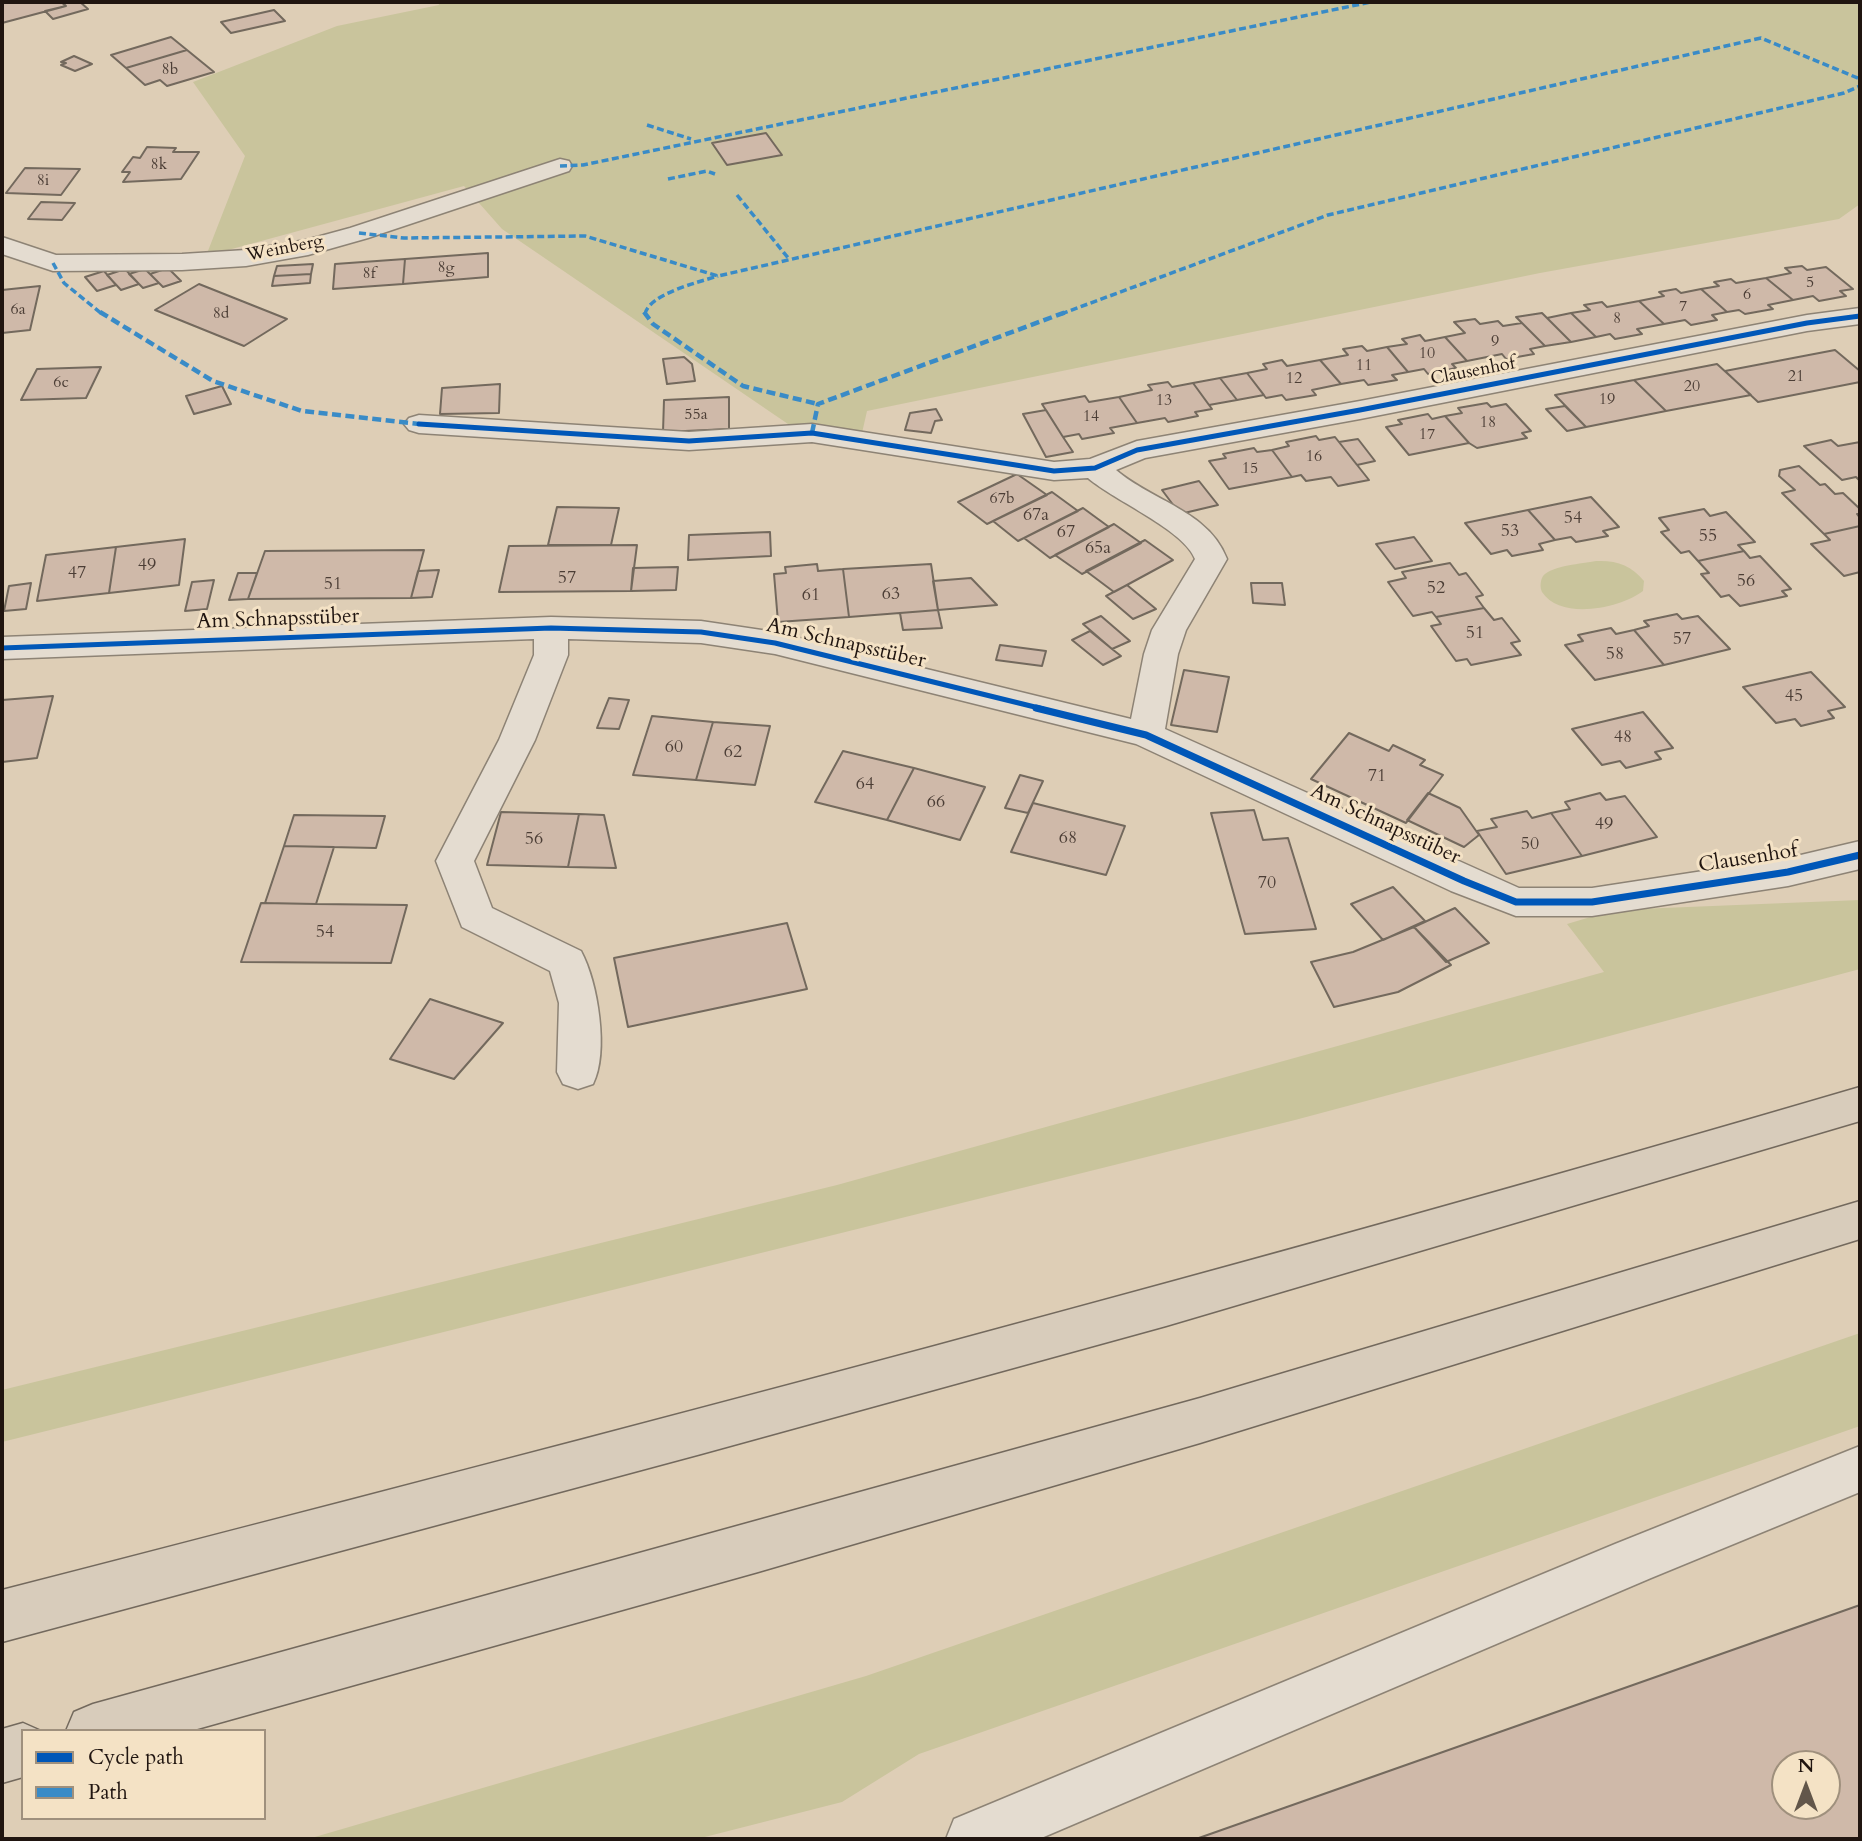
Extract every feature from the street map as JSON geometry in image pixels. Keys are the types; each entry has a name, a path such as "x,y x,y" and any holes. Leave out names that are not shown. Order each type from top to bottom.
{"highway":[{"path":"2,1616 954,1363 1599,1183 1860,1104"},
{"path":"100,1729 1000,1479 1702,1270 1860,1220"},
{"path":"2,1756 21,1751"}],"street":[{"name":"Weinberg","path":"2,245 53,263 182,262 246,258 308,247 359,233 560,166"},
{"name":"Clausenhof","path":"1095,468 1137,450 1360,410 1807,323 1860,316"},
{"path":"419,424 689,441 812,433 1054,471 1095,468 1117,487 1183,525 1205,543 1211,559 1169,630 1161,654 1146,735"},
{"path":"551,628 551,655 517,740 455,861 476,917 567,962 579,1003 578,1072"},
{"name":"Am Schnapsstüber","path":"2,648 551,628 701,632 775,643 1146,735 1464,881 1516,902"},
{"name":"Clausenhof","path":"1516,902 1592,902 1788,872 1860,855"},
{"path":"974,1839 1633,1561 1860,1469"}],"shaded area":[{"path":"438,2 1860,2 1860,204 1839,219 1540,273 867,411 862,433 788,424 502,229 464,186 206,256 245,156 193,82 337,26 439,5"},
{"path":"1610,561 1628,567 1644,581 1643,591 1621,602 1591,609 1563,606 1551,601 1542,592 1541,580 1548,572 1560,567"},
{"path":"1860,900 1860,969 1295,1120 2,1442 2,1390 837,1185 1604,972 1567,924 1614,910"},
{"path":"1860,1333 1860,1426 919,1754 842,1802 697,1839 308,1839 866,1676"}],"building":[{"path":"2,2 61,2 66,6 2,23"},
{"path":"80,2 88,9 53,19 45,11 66,6 63,3"},
{"path":"274,10 285,21 231,33 221,22"},
{"path":"171,37 187,50 126,68 111,55"},
{"path":"187,50 214,72 167,86 160,80 145,85 126,68"},
{"path":"74,56 92,64 75,71 61,65 66,63 61,62"},
{"path":"766,133 782,155 727,165 712,143"},
{"path":"147,147 176,148 173,152 199,152 181,179 123,182 130,172 122,172 133,157 140,158"},
{"path":"25,168 80,169 61,195 6,193"},
{"path":"41,202 75,203 62,220 28,219"},
{"path":"488,253 488,277 403,284 405,259"},
{"path":"405,259 403,284 333,289 335,264"},
{"path":"313,264 311,274 274,276 277,266"},
{"path":"1802,266 1807,270 1826,267 1853,289 1840,291 1846,296 1819,301 1813,296 1793,300 1766,278 1791,273 1785,268"},
{"path":"168,268 181,281 163,287 150,274"},
{"path":"125,269 139,284 121,290 107,275"},
{"path":"145,269 159,283 143,288 129,274"},
{"path":"104,271 116,285 97,291 85,277"},
{"path":"311,274 310,283 272,286 274,276"},
{"path":"1766,278 1793,300 1768,305 1773,309 1745,314 1739,310 1727,312 1701,289 1719,286 1714,282 1731,279 1736,283"},
{"path":"199,284 287,319 244,346 155,310"},
{"path":"40,286 30,330 2,333 2,290"},
{"path":"1676,289 1681,293 1701,289 1727,312 1712,315 1717,320 1691,325 1685,320 1664,324 1639,301 1664,296 1659,292"},
{"path":"1639,301 1664,324 1637,329 1642,334 1615,339 1610,334 1596,337 1571,313 1590,310 1584,305 1602,302 1607,307"},
{"path":"1542,313 1571,342 1545,346 1516,317"},
{"path":"1571,313 1596,337 1571,342 1547,318"},
{"path":"1475,319 1480,324 1498,321 1503,326 1522,323 1545,346 1530,349 1534,354 1506,359 1502,354 1467,361 1445,337 1465,333 1454,322"},
{"path":"1420,335 1425,341 1445,337 1467,361 1452,364 1456,368 1428,374 1424,369 1408,372 1387,347 1407,344 1402,339"},
{"path":"1362,346 1367,351 1387,347 1408,372 1392,375 1397,380 1368,385 1364,380 1341,384 1320,360 1348,355 1343,349"},
{"path":"1835,350 1860,371 1860,382 1758,402 1725,371"},
{"path":"684,357 692,364 695,381 667,384 663,359"},
{"path":"1282,360 1287,366 1320,360 1341,384 1312,390 1316,395 1286,400 1282,395 1266,398 1247,373 1267,369 1263,364"},
{"path":"1717,364 1751,395 1666,411 1634,380"},
{"path":"101,367 86,398 21,400 37,369"},
{"path":"1247,373 1264,395 1237,400 1220,378"},
{"path":"1220,378 1237,400 1209,405 1193,383"},
{"path":"1634,380 1666,411 1586,427 1555,395"},
{"path":"1168,382 1172,387 1193,383 1212,409 1195,412 1198,416 1168,422 1165,418 1137,423 1119,397 1152,390 1148,385"},
{"path":"500,384 499,413 440,414 442,388"},
{"path":"222,386 231,404 194,414 186,396"},
{"path":"1085,396 1089,402 1119,397 1137,423 1110,428 1114,433 1082,439 1079,434 1063,437 1042,404"},
{"path":"729,397 729,429 663,432 664,400"},
{"path":"1487,403 1491,407 1506,404 1531,431 1522,433 1527,438 1477,448 1469,443 1445,416 1462,413 1458,408"},
{"path":"1565,406 1586,427 1567,431 1546,409"},
{"path":"936,409 942,420 935,421 931,433 905,430 910,413"},
{"path":"1046,410 1073,452 1046,457 1023,414"},
{"path":"1428,414 1432,419 1445,416 1469,443 1409,455 1386,427 1402,424 1398,420"},
{"path":"1316,436 1319,440 1335,437 1369,480 1338,486 1331,477 1306,481 1301,475 1292,477 1272,450 1289,446 1286,442"},
{"path":"1358,439 1375,461 1357,465 1339,442"},
{"path":"1831,440 1838,446 1860,442 1860,481 1856,477 1842,480 1804,446"},
{"path":"1254,448 1257,452 1272,450 1292,477 1229,489 1209,461 1226,458 1223,454"},
{"path":"1799,466 1820,485 1825,484 1835,494 1843,493 1860,509 1860,514 1857,514 1860,526 1824,534 1782,493 1795,490 1779,476 1780,470"},
{"path":"1017,474 1047,495 987,524 958,502"},
{"path":"1199,481 1218,505 1180,514 1162,490"},
{"path":"1052,492 1078,511 1018,541 993,521"},
{"path":"1591,497 1619,527 1603,531 1608,536 1576,542 1571,537 1555,540 1528,510"},
{"path":"557,507 619,508 611,545 548,545"},
{"path":"1083,508 1109,527 1050,558 1024,538"},
{"path":"1704,509 1710,516 1726,512 1755,542 1738,545 1744,551 1698,561 1689,551 1681,553 1661,532 1669,530 1659,518"},
{"path":"1528,510 1555,540 1539,544 1543,550 1512,556 1507,550 1491,554 1465,523"},
{"path":"1114,524 1141,543 1082,574 1055,555"},
{"path":"1860,526 1860,572 1844,576 1811,544 1830,540 1824,534"},
{"path":"770,532 771,556 688,560 689,535"},
{"path":"1414,537 1432,561 1395,569 1376,544"},
{"path":"185,539 179,585 109,593 116,547"},
{"path":"1145,540 1173,560 1114,592 1086,571"},
{"path":"637,545 631,591 499,592 509,546"},
{"path":"116,547 109,593 37,601 46,555"},
{"path":"424,550 411,598 248,599 265,551"},
{"path":"1744,551 1750,558 1760,556 1791,589 1782,591 1787,596 1740,606 1729,595 1721,597 1701,574 1709,573 1698,561"},
{"path":"1450,563 1459,575 1466,573 1483,595 1476,597 1484,608 1436,617 1432,612 1413,616 1388,582 1406,578 1402,572"},
{"path":"817,564 818,571 843,569 849,617 778,622 774,574 786,573 785,567"},
{"path":"931,564 938,610 849,617 843,569"},
{"path":"678,567 676,590 631,591 633,568"},
{"path":"439,570 432,597 411,598 418,571"},
{"path":"238,573 257,573 248,599 229,600"},
{"path":"971,578 997,605 938,610 933,581"},
{"path":"214,580 207,609 185,611 192,582"},
{"path":"31,583 26,609 4,611 9,586"},
{"path":"1251,583 1282,583 1285,605 1253,603"},
{"path":"1127,585 1156,609 1133,619 1106,596"},
{"path":"1484,608 1494,620 1502,618 1520,641 1511,643 1521,655 1471,665 1467,659 1456,661 1431,626 1441,624 1436,617"},
{"path":"938,610 942,628 903,630 900,613"},
{"path":"1677,614 1682,619 1698,616 1730,649 1664,665 1634,630 1649,626 1644,621"},
{"path":"1101,616 1130,641 1112,649 1083,624"},
{"path":"1611,628 1616,634 1634,630 1664,665 1595,680 1565,645 1583,641 1578,635"},
{"path":"1090,631 1121,656 1103,665 1072,640"},
{"path":"1000,645 1046,651 1042,666 996,660"},
{"path":"1184,670 1229,677 1217,732 1171,725"},
{"path":"1811,672 1845,707 1828,711 1834,718 1801,726 1795,719 1776,723 1743,687"},
{"path":"53,696 37,758 2,762 2,700"},
{"path":"609,698 629,700 619,729 597,728"},
{"path":"1643,712 1673,748 1655,752 1661,759 1626,768 1620,761 1602,765 1572,729"},
{"path":"652,716 713,722 696,780 633,775"},
{"path":"713,722 770,726 755,785 696,780"},
{"path":"1349,733 1389,751 1393,745 1425,760 1420,765 1443,775 1406,823 1311,779"},
{"path":"843,751 914,768 887,820 815,802"},
{"path":"914,768 985,787 960,840 887,820"},
{"path":"1020,775 1043,781 1028,813 1005,808"},
{"path":"1428,793 1460,808 1479,835 1464,847 1407,820"},
{"path":"1600,793 1606,800 1625,796 1657,837 1582,856 1551,813 1570,809 1565,802"},
{"path":"1033,803 1125,826 1106,875 1011,852"},
{"path":"1254,810 1263,840 1288,838 1316,929 1245,934 1211,813"},
{"path":"1527,811 1532,818 1551,813 1582,856 1506,874 1477,831 1497,827 1491,819"},
{"path":"501,812 579,814 568,867 487,865"},
{"path":"579,814 604,815 616,868 568,867"},
{"path":"294,815 385,816 376,848 284,846"},
{"path":"284,846 334,847 316,904 265,903"},
{"path":"1393,887 1425,921 1383,940 1351,904"},
{"path":"261,903 407,905 391,963 241,962"},
{"path":"1455,908 1489,943 1446,962 1414,927"},
{"path":"787,923 807,989 628,1027 614,958"},
{"path":"1414,927 1451,965 1398,992 1334,1007 1311,962 1353,952"},
{"path":"430,999 503,1023 454,1079 390,1059"},
{"path":"1860,1605 1860,1839 1196,1839"}],"marked path":[{"path":"560,166 583,165 1371,2"},
{"path":"359,233 404,238 585,236 718,276 1761,38 1860,79"},
{"path":"812,433 818,404 1328,215 1844,93 1860,86"},
{"path":"647,125 691,139"},
{"path":"668,179 707,171 715,174"},
{"path":"737,195 789,259"},
{"path":"53,263 64,283 111,321 213,381 302,411 419,424"},
{"path":"718,276 667,294 649,305 644,312 653,324 743,386 818,404"}],"cycle path":[{"path":"419,424 689,441 812,433 1054,471 1095,468 1137,450 1360,410 1807,323 1860,316"},
{"path":"2,648 551,628 701,632 775,643 1146,735 1464,881 1516,902 1592,902 1788,872 1860,855"}]}
